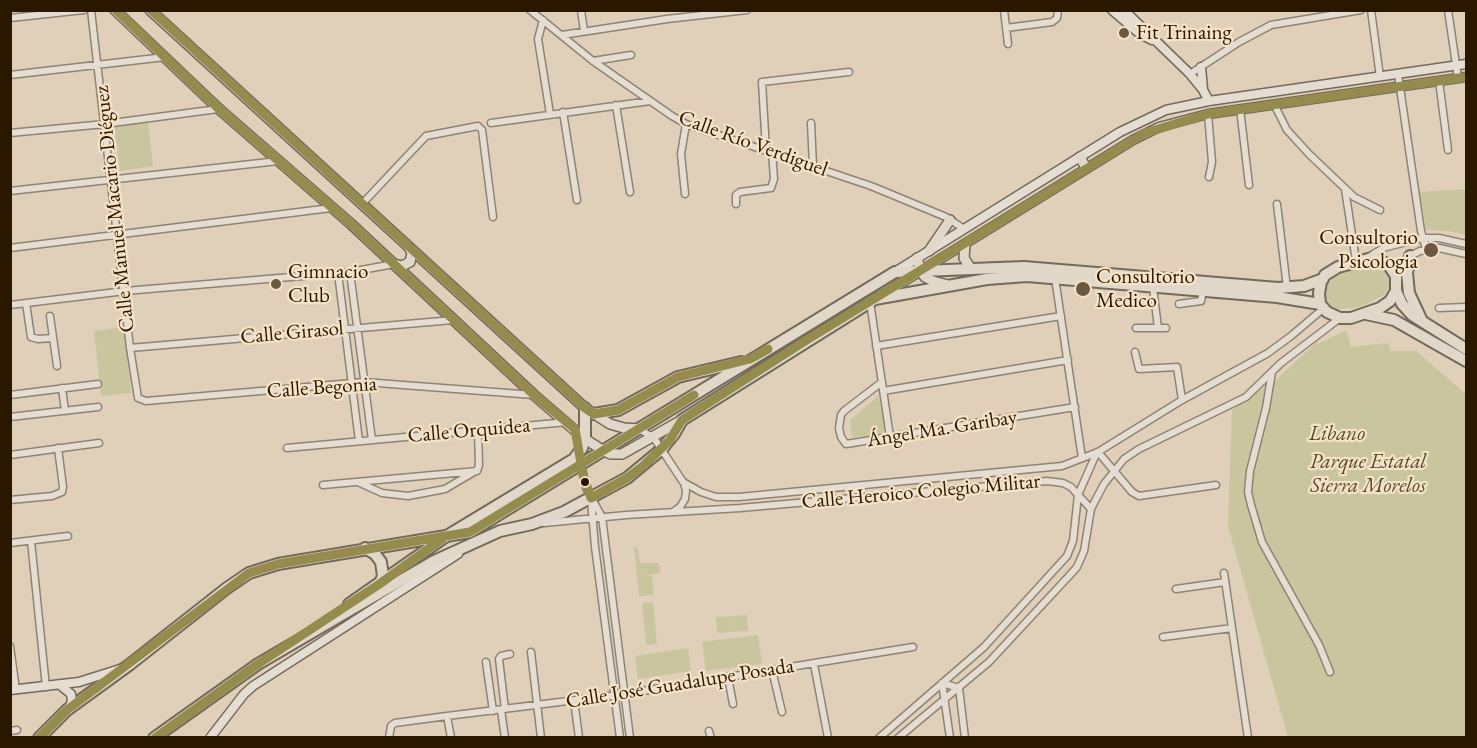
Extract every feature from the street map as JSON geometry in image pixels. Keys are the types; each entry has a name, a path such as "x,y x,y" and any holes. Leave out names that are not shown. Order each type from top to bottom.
{"highway":[{"path":"1410,256 1407,273 1409,293 1424,324"},
{"path":"1396,286 1386,305 1351,318 1340,318 1327,312 1322,306 1319,288 1331,270 1367,258 1377,258 1388,264 1394,271 1396,286 1406,310 1424,324 1467,348"},
{"path":"39,738 67,710 249,573 278,564 470,532 895,272 1024,267 1287,288 1304,286 1323,279"},
{"path":"292,643 434,561 500,531 532,524 564,512 627,478 662,449 682,420 872,301 1007,276 1277,297 1322,306"},
{"path":"1362,314 1394,320 1467,361"},
{"path":"154,738 445,537 574,459 585,439 590,411 618,410 678,377 750,359"},
{"path":"365,548 375,554 381,562 383,576 378,585"}],"main road":[{"path":"115,10 219,109 394,264 534,395 585,439 604,452 618,455 654,438 682,420"},
{"path":"150,10 590,411 610,424 639,429"},
{"path":"1112,10 1140,34 1153,40"},
{"path":"1124,10 1190,74 1209,100"},
{"path":"895,272 1129,127 1179,106 1467,64"},
{"path":"1201,67 1203,90"},
{"path":"872,301 1145,133 1208,114 1462,77"},
{"path":"1080,157 1086,168"},
{"path":"929,251 950,220"},
{"path":"964,245 964,258 971,269"},
{"path":"394,264 402,266 410,262 412,253 409,248"},
{"path":"917,258 921,272 933,281 949,285"},
{"path":"210,738 244,694 253,686 478,542"},
{"path":"13,690 92,679 129,665"},
{"path":"60,685 69,691 72,697 67,710"}],"street":[{"path":"10,18 84,10"},
{"name":"Calle Manuel Macario Diéguez","path":"92,10 136,394 138,398 146,401"},
{"name":"Calle Río Verdiguel","path":"530,10 593,61 686,124 872,186 950,220 963,229"},
{"path":"581,10 584,31"},
{"path":"665,10 667,19"},
{"path":"562,35 747,10"},
{"path":"1004,10 1008,44"},
{"path":"1006,28 1055,21 1058,10"},
{"path":"1190,74 1251,34 1280,24 1360,10"},
{"path":"1371,10 1380,77"},
{"path":"1448,10 1456,66 1462,77"},
{"path":"543,20 538,39 550,114"},
{"path":"593,61 631,56"},
{"path":"10,75 166,57"},
{"path":"736,204 737,193 771,188 774,179 762,82 849,72"},
{"path":"1398,74 1422,238 1426,249"},
{"path":"1439,81 1448,150"},
{"path":"491,123 650,101"},
{"path":"1274,104 1293,137 1345,189 1362,202 1380,210"},
{"path":"616,105 630,192"},
{"path":"10,133 105,124 219,109"},
{"path":"1240,109 1249,185"},
{"path":"563,112 577,200"},
{"path":"1208,114 1212,162 1209,177"},
{"path":"811,123 813,166"},
{"path":"685,194 681,154 686,124"},
{"path":"362,204 426,136 478,126 482,130 493,217"},
{"path":"10,191 279,161"},
{"path":"1345,189 1356,261"},
{"path":"1277,204 1287,288"},
{"path":"10,248 331,208"},
{"path":"1367,258 1383,248 1422,238 1439,238 1467,244"},
{"path":"1396,286 1400,270 1410,256 1426,249 1439,248 1467,254"},
{"path":"10,305 124,291 350,272 394,264"},
{"path":"350,272 372,440"},
{"path":"338,273 359,441"},
{"path":"1055,278 1082,458"},
{"path":"1136,328 1162,328 1153,287"},
{"path":"1179,304 1201,301 1203,291"},
{"path":"872,301 876,346 890,437"},
{"path":"27,303 31,337 53,338"},
{"name":"Calle Heroico Colegio Militar","path":"683,482 701,492 721,497 739,497 1062,466 1098,452 1182,400 1268,353 1297,332 1322,306"},
{"path":"1439,308 1467,307"},
{"path":"50,316 57,366"},
{"path":"876,346 1061,316"},
{"path":"898,738 1000,652 1077,567 1084,551 1091,509 1114,470 1124,459 1139,449 1236,404 1255,390 1272,371 1340,318"},
{"name":"Calle Girasol","path":"130,348 454,320"},
{"path":"1136,352 1139,369 1177,367 1182,400"},
{"path":"883,391 1068,360"},
{"path":"1272,371 1266,408 1250,471 1248,492 1262,542 1319,645 1330,672"},
{"name":"Calle Begonia","path":"146,401 364,382 534,395"},
{"name":"Ángel Ma. Garibay","path":"882,382 844,411 839,420 839,428 846,444 1075,407"},
{"path":"10,395 98,384"},
{"path":"62,388 65,411"},
{"path":"10,417 98,407"},
{"path":"571,425 586,488 602,517 630,738"},
{"name":"Calle Orquidea","path":"287,448 478,430 571,425"},
{"path":"639,429 654,438 683,482 686,491 685,499 680,507 672,512"},
{"path":"359,482 382,493 408,496 445,489 477,471 479,465 478,430"},
{"path":"10,455 99,443"},
{"path":"10,500 52,496 62,492 58,448"},
{"path":"879,738 984,647 1067,556 1072,541 1078,495 1098,452 1132,492 1139,496 1216,485"},
{"path":"323,485 477,471"},
{"path":"1002,472 1004,484"},
{"name":"Calle Heroico Colegio Militar","path":"532,524 1055,481 1071,487 1091,509"},
{"path":"866,484 867,496"},
{"path":"591,498 595,547 620,738"},
{"path":"10,543 68,536"},
{"path":"31,541 46,687"},
{"path":"595,547 605,546"},
{"path":"1224,573 1248,738"},
{"path":"1176,589 1225,582"},
{"path":"1163,637 1232,628"},
{"path":"10,646 13,690"},
{"name":"Calle José Guadalupe Posada","path":"389,738 391,726 395,723 624,694 913,647"},
{"path":"531,652 541,738"},
{"path":"500,710 499,659 501,656 510,654"},
{"path":"486,662 500,710 505,738"},
{"path":"814,664 828,738"},
{"path":"772,670 782,712"},
{"path":"728,677 733,704"},
{"path":"942,683 959,688"},
{"path":"942,683 950,738"},
{"path":"959,688 965,738"},
{"path":"574,700 579,738"},
{"path":"447,716 451,738"}],"green space":[{"path":"148,122 153,166 120,171 114,126"},
{"path":"1466,189 1466,235 1449,231 1426,230 1420,192"},
{"path":"1378,266 1390,276 1390,286 1384,295 1354,308 1336,309 1327,303 1324,294 1329,282 1345,271 1357,267"},
{"path":"124,327 131,393 101,396 94,331"},
{"name":"Parque Estatal Sierra Morelos","path":"1346,330 1351,347 1388,343 1391,351 1416,351 1466,394 1466,737 1288,737 1228,526 1232,410 1277,379 1317,342 1318,344"},
{"path":"878,396 884,416 884,434 852,437 850,420"},
{"path":"634,546 638,548 640,563 659,563 660,573 646,576 652,576 654,595 639,596"},
{"path":"653,602 657,644 646,645 642,603"},
{"path":"747,615 748,631 717,633 716,617"},
{"path":"758,635 762,664 706,671 702,642"},
{"path":"688,648 691,671 638,679 635,656"}],"transit line":[{"path":"116,10 219,109 351,224 534,395 575,429 583,475 591,498 627,478 643,466 669,441 682,420 805,341 1145,133 1208,114 1466,77"},
{"path":"151,10 594,414"},
{"path":"594,414 618,410 678,377 750,359 768,349"},
{"path":"39,738 67,710 249,573 278,564 470,532 694,395"},
{"path":"155,738 258,664 378,585 442,539"}],"place":[{"name":"Fit Trinaing","path":"1124,33"},
{"name":"Consultorio Psicologia","path":"1431,250"},
{"name":"Gimnacio Club","path":"276,284"},
{"name":"Consultorio Medico","path":"1083,289"}],"park label":[{"name":"Libano","path":"1337,434"}]}
